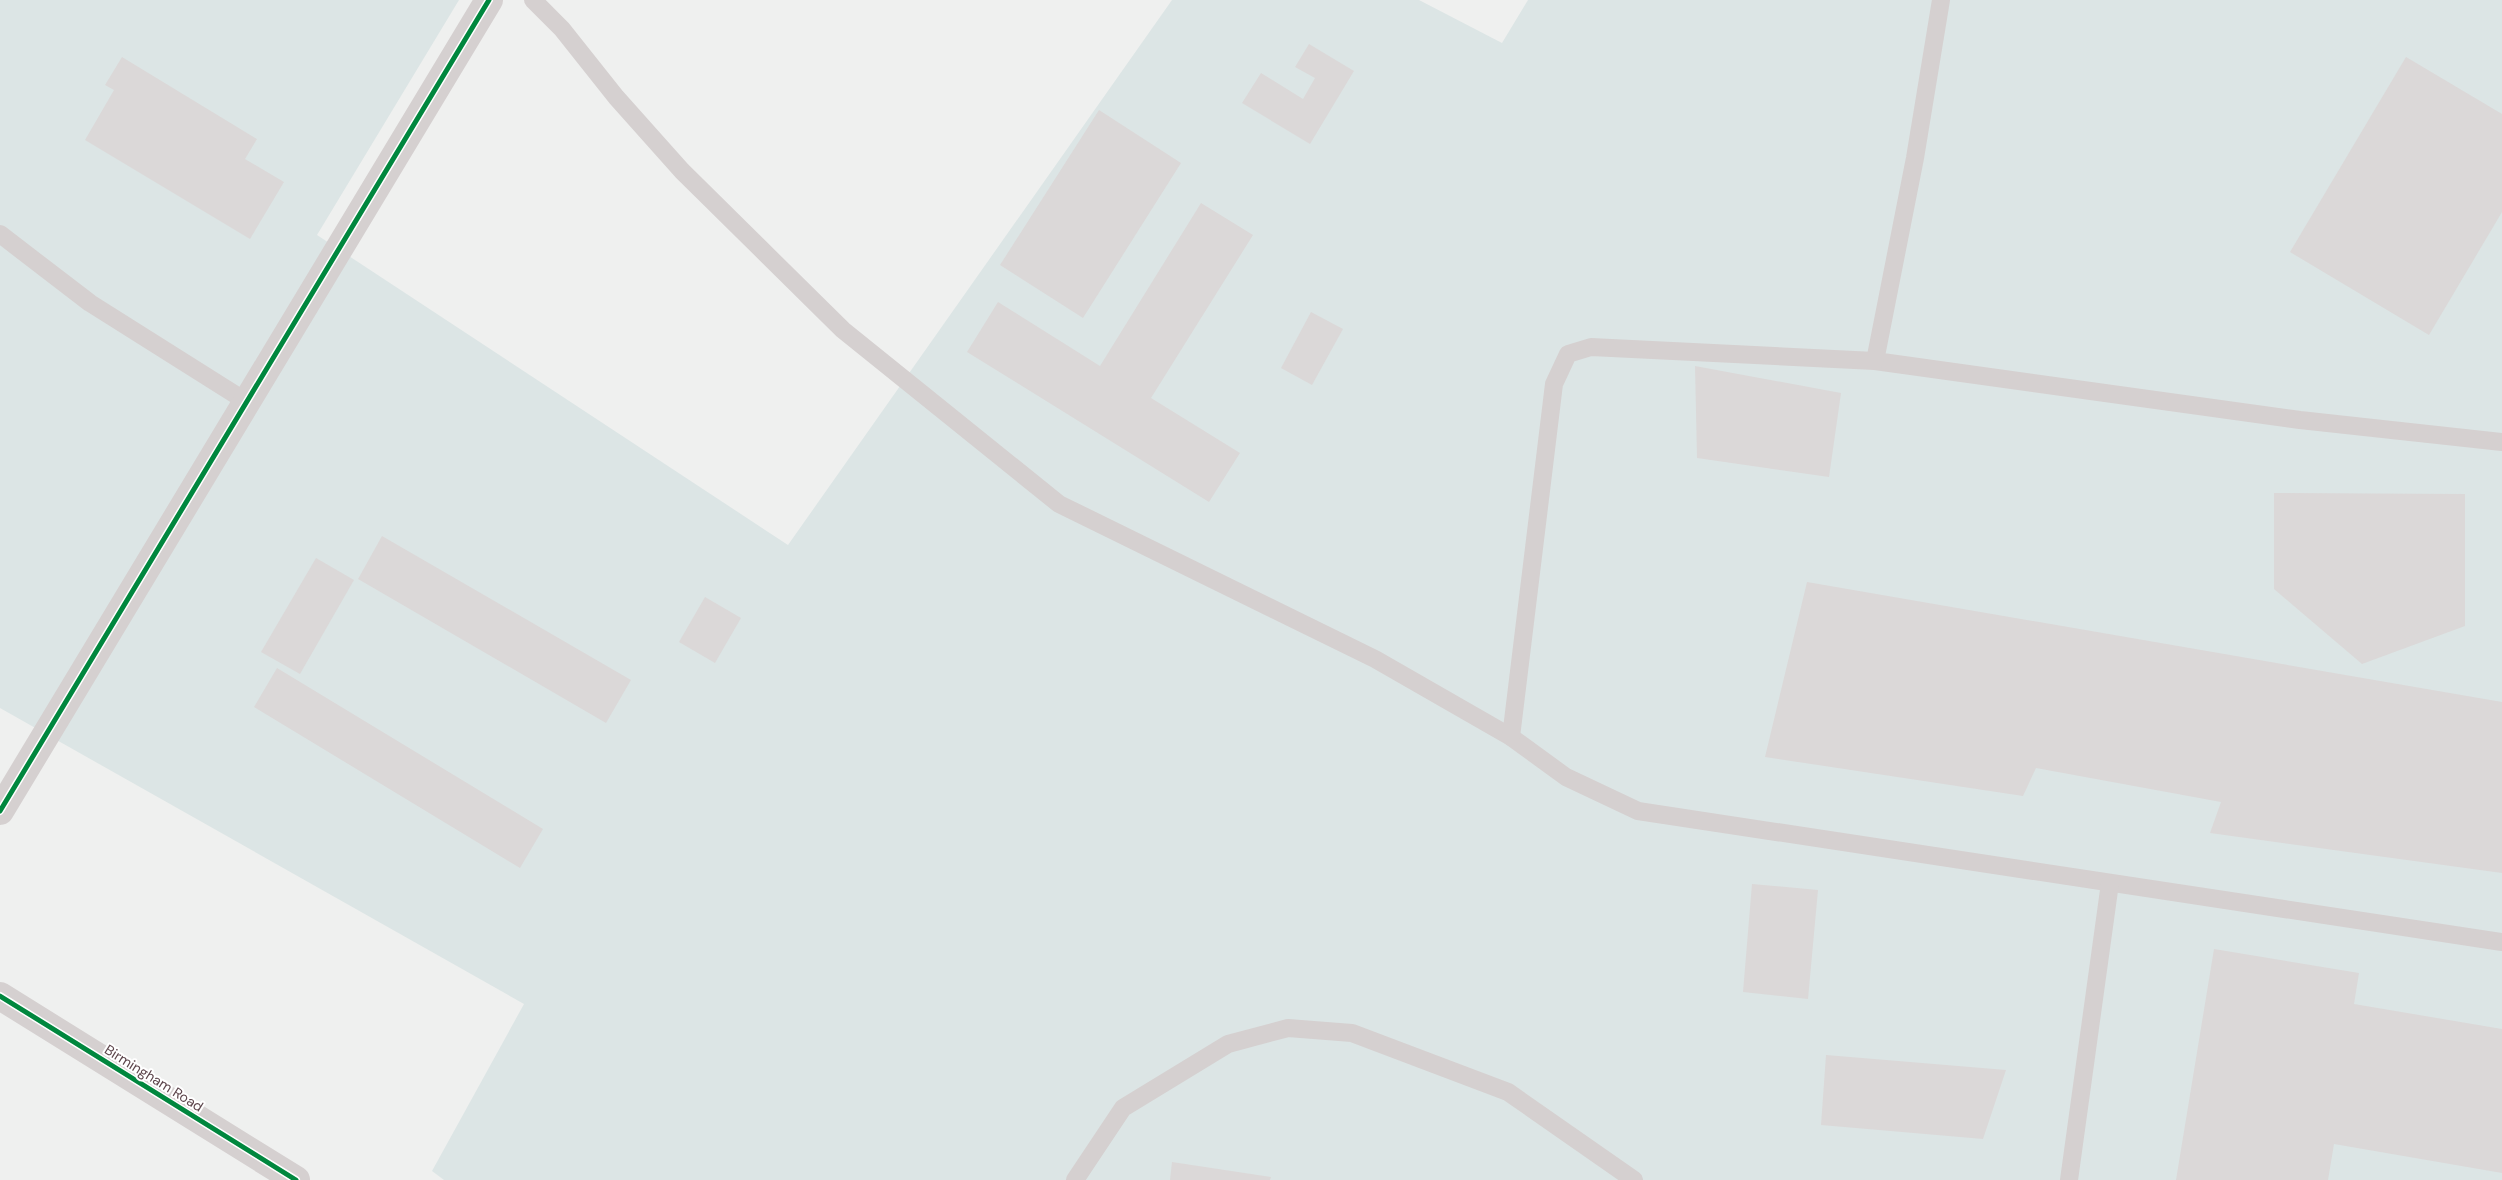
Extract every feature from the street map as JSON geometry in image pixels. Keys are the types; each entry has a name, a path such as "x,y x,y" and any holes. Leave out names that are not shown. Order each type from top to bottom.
{"street":[{"path":"0,811 489,0"},
{"name":"Birmingham Road","path":"0,996 296,1180"}],"lane":[{"path":"533,0 562,30 616,97 682,171 843,330 1059,504 1376,659 1511,737 1566,777 1638,812 2502,942"},
{"path":"1875,361 1915,158 1941,0"},
{"path":"0,234 90,304 246,402"},
{"path":"1511,737 1554,384 1568,354 1591,347 1875,361 2300,420 2502,442"},
{"path":"2069,1180 2110,883"},
{"path":"1075,1180 1123,1108 1228,1044 1288,1028 1352,1033 1508,1092 1634,1180"}],"shaded area":[{"path":"0,0 459,0 317,235 788,545 1172,0 1419,0 1502,43 1528,0 2502,0 2502,1180 444,1180 432,1171 524,1004 0,708"}],"building":[{"path":"1309,44 1354,71 1310,144 1242,103 1261,73 1303,99 1315,78 1295,67"},
{"path":"122,57 257,139 245,159 284,182 250,239 85,140 114,90 105,85"},
{"path":"2406,57 2502,114 2502,212 2429,335 2290,252"},
{"path":"1099,110 1181,163 1083,318 1000,265"},
{"path":"1201,203 1253,235 1151,398 1240,453 1209,502 967,352 998,302 1100,366"},
{"path":"1311,312 1343,329 1312,385 1281,368"},
{"path":"1695,366 1841,393 1829,477 1697,458"},
{"path":"2274,493 2465,494 2465,626 2362,664 2274,589"},
{"path":"382,536 631,680 606,723 358,579"},
{"path":"316,558 354,580 300,674 261,652"},
{"path":"1807,582 2502,702 2502,873 2210,833 2221,802 2036,768 2023,796 1765,757"},
{"path":"705,597 741,618 715,663 679,642"},
{"path":"277,668 543,829 520,868 254,707"},
{"path":"1752,884 1818,890 1808,999 1743,992"},
{"path":"2214,949 2359,973 2354,1004 2502,1029 2502,1173 2334,1144 2328,1180 2176,1180"},
{"path":"1826,1055 2006,1070 1983,1139 1821,1125"},
{"path":"1172,1162 1271,1177 1270,1180 1170,1180"}],"cycle path":[{"path":"0,811 489,0"},
{"path":"0,996 296,1180"}]}
